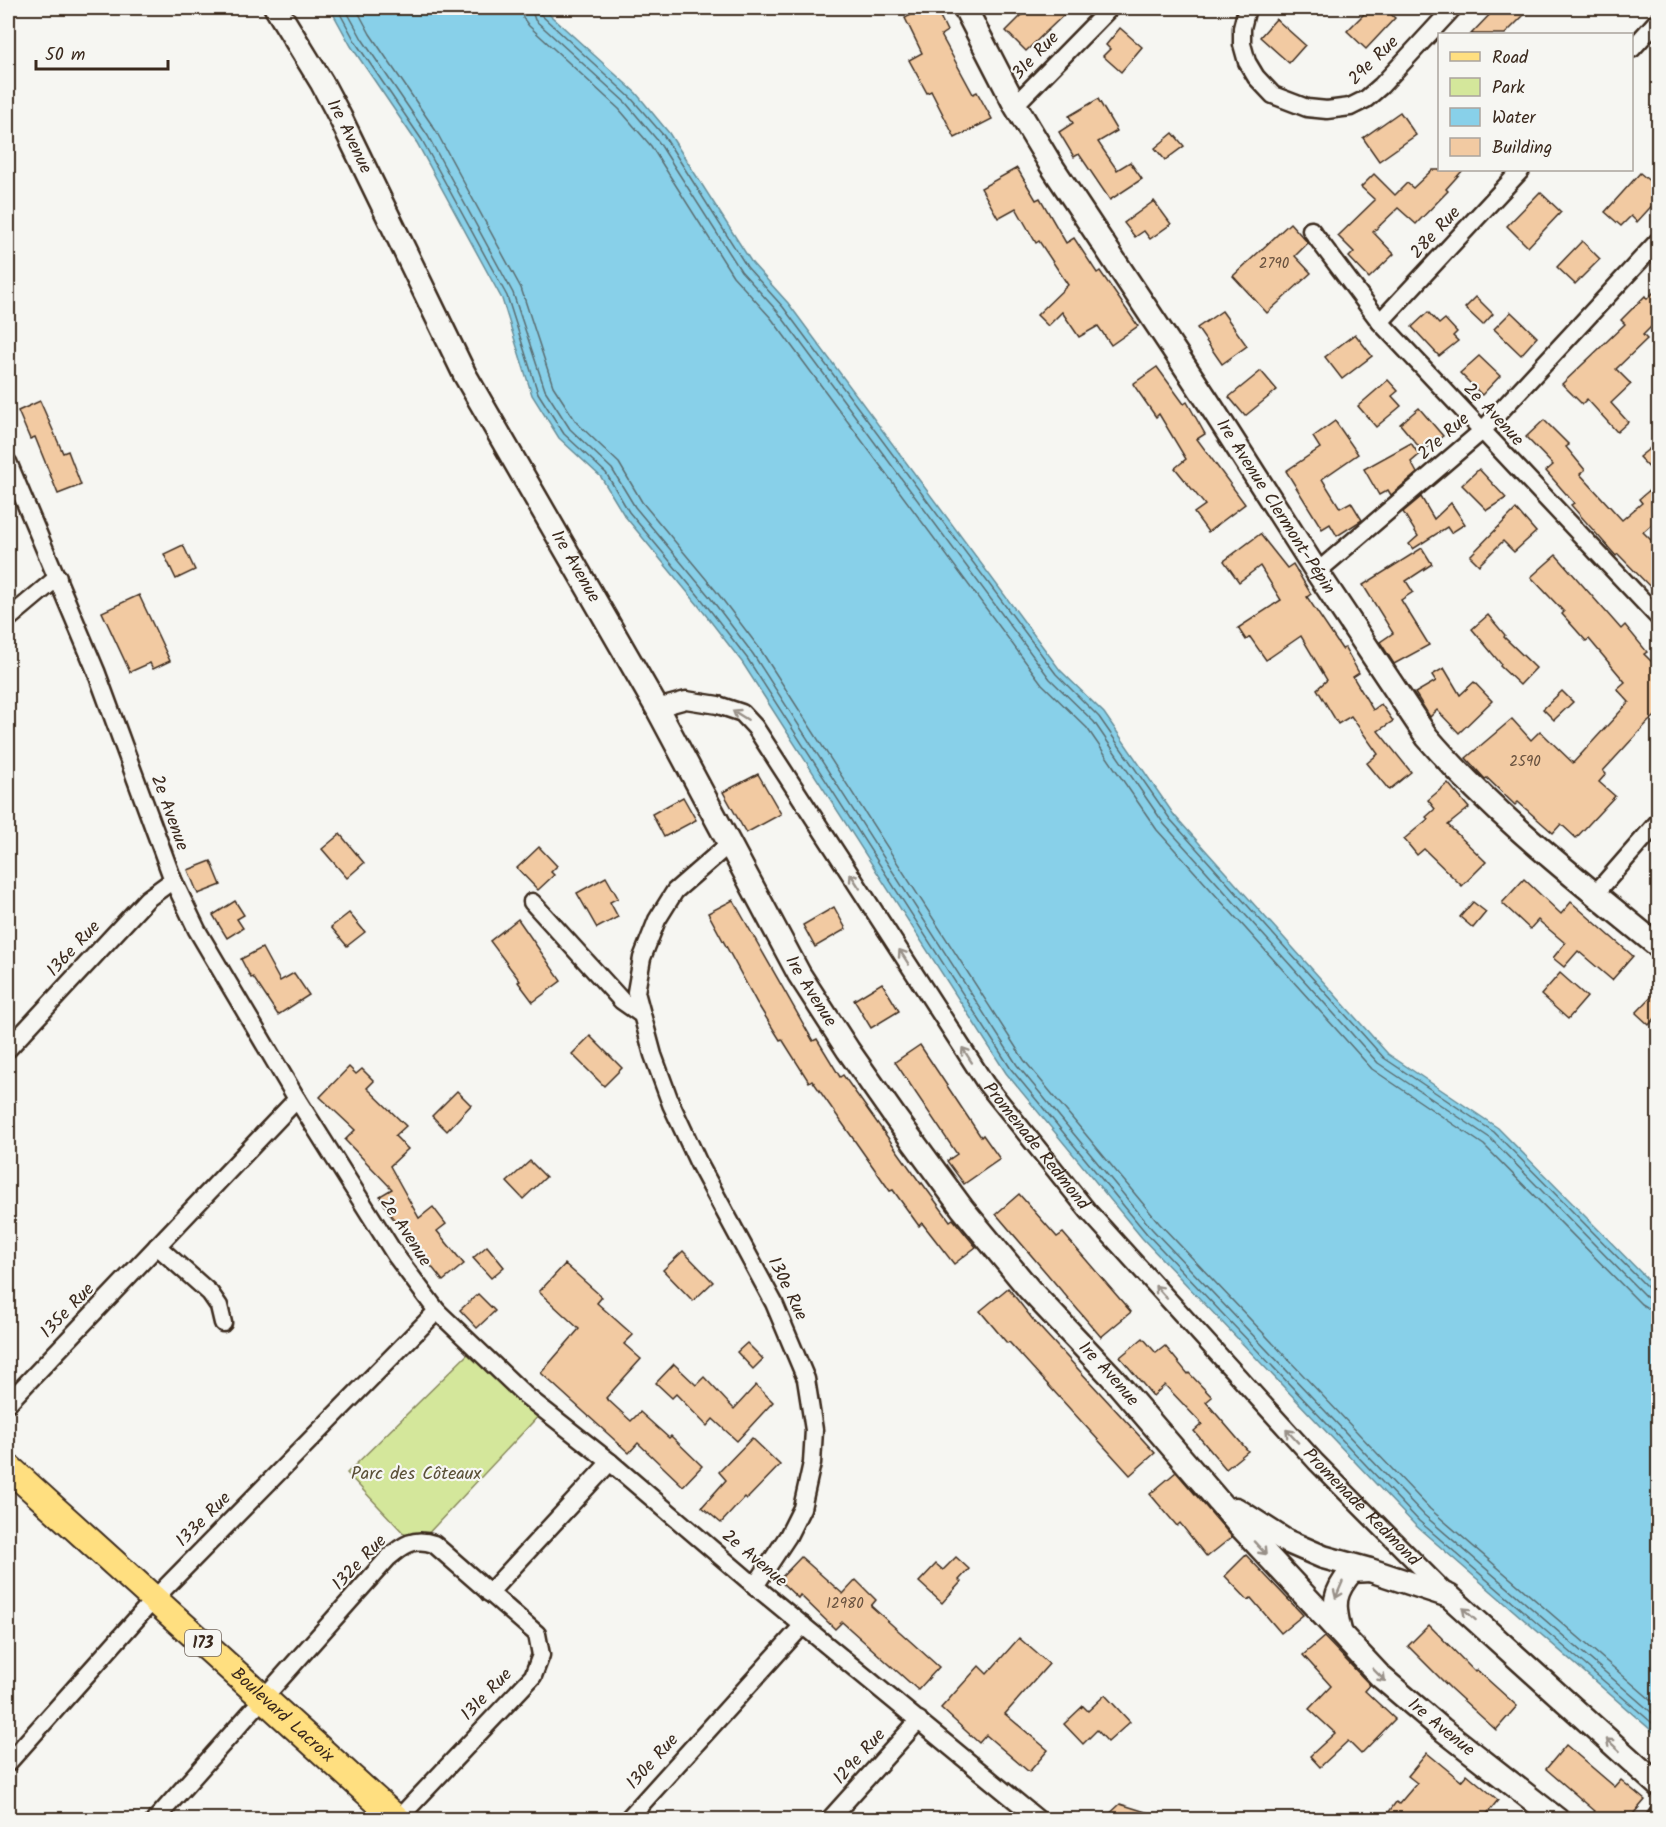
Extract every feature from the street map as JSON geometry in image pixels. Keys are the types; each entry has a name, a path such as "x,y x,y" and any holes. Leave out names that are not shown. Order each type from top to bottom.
{"main road":[{"name":"Boulevard Lacroix","path":"8,1467 397,1819"}],"street":[{"name":"1re Avenue","path":"276,8 340,117 465,375 657,708 799,974 848,1050 962,1208 1029,1288 1112,1377 1239,1526 1381,1677 1558,1820"},
{"name":"1re Avenue Clermont-Pépin","path":"965,8 1015,105 1072,199 1207,400 1408,710 1447,760 1521,833 1659,946"},
{"name":"31e Rue","path":"1015,105 1110,8"},
{"name":"29e Rue","path":"1248,8 1242,28 1242,44 1247,62 1256,77 1273,95 1307,108 1327,110 1350,107 1366,99 1381,86 1453,8"},
{"path":"1633,48 1659,20"},
{"name":"28e Rue","path":"1380,322 1520,171"},
{"name":"2e Avenue","path":"1311,230 1380,322 1659,617"},
{"name":"27e Rue","path":"1317,572 1482,431 1659,241"},
{"name":"2e Avenue","path":"8,462 96,671 173,880 216,965 297,1099 396,1256 437,1311 525,1395 610,1462 755,1586 1039,1820"},
{"path":"8,619 58,577"},
{"name":"Promenade Redmond","path":"657,708 686,700 718,705 742,713 755,727 986,1084 1088,1211 1316,1462 1449,1596 1659,1785"},
{"path":"1595,894 1659,822"},
{"name":"130e Rue","path":"729,843 675,891 657,920 642,958 636,992 653,1055 671,1104 699,1164 774,1303 806,1379 814,1430 812,1464 802,1508 788,1536 755,1586"},
{"name":"136e Rue","path":"8,1049 147,899 173,880"},
{"path":"532,903 622,1002 642,1015"},
{"name":"135e Rue","path":"8,1403 297,1099"},
{"path":"157,1246 210,1293 219,1306 223,1323"},
{"name":"133e Rue","path":"8,1763 154,1598 437,1311"},
{"path":"489,1593 610,1462"},
{"name":"Promenade Redmond","path":"1208,1489 1286,1541 1323,1557 1449,1596"},
{"name":"132e Rue","path":"155,1820 388,1558 411,1541 423,1540 434,1544 489,1593"},
{"name":"Promenade Redmond","path":"1340,1631 1336,1614 1337,1590 1352,1571 1370,1570"},
{"name":"131e Rue","path":"397,1819 533,1676 538,1666 541,1655 537,1634 489,1593"},
{"name":"130e Rue","path":"627,1820 803,1625"},
{"name":"129e Rue","path":"829,1820 919,1720"},
{"path":"1654,1820 1659,1814"}],"green space":[{"name":"Parc des Côteaux","path":"474,1348 544,1410 422,1540 411,1541 347,1473"}],"water":[{"path":"330,8 542,8 636,93 669,133 752,263 788,303 1060,670 1104,713 1174,815 1388,1054 1498,1128 1658,1290 1658,1736 1415,1525 1142,1238 1006,1073 742,662 624,515 601,477 559,438 532,395 502,299 417,143 351,46"}],"building":[{"path":"925,8 927,13 936,8 947,31 941,35 973,94 977,92 992,119 955,138 931,91 927,93 909,60 922,53 905,18"},
{"path":"1029,8 1071,8 1026,51 1006,31"},
{"path":"1370,8 1384,8 1395,18 1366,49 1347,31"},
{"path":"1496,8 1531,8 1506,33 1472,33"},
{"path":"1276,19 1305,45 1289,63 1260,37"},
{"path":"1120,28 1142,47 1121,72 1103,56 1110,49 1106,45"},
{"path":"1098,99 1117,131 1098,142 1117,170 1130,162 1142,179 1110,200 1079,154 1074,157 1059,132 1073,123 1069,116"},
{"path":"1400,112 1416,135 1379,161 1363,138"},
{"path":"1173,133 1184,146 1165,160 1155,148"},
{"path":"1017,168 1036,200 1040,198 1066,243 1074,238 1097,273 1100,271 1138,326 1111,345 1098,326 1079,337 1062,312 1048,326 1037,315 1068,285 1039,241 1036,243 1016,208 998,218 981,188"},
{"path":"1432,170 1462,171 1446,189 1448,191 1416,224 1398,208 1373,232 1394,254 1369,278 1349,257 1354,252 1338,236 1375,200 1361,187 1374,174 1395,195 1407,183 1413,188"},
{"path":"1640,173 1659,189 1659,198 1637,222 1631,216 1621,226 1605,212"},
{"path":"1540,192 1561,212 1528,247 1507,226"},
{"path":"1154,201 1171,224 1150,239 1144,231 1135,237 1124,223"},
{"path":"1290,223 1308,243 1295,256 1311,273 1267,313 1233,276"},
{"path":"1582,241 1600,259 1575,284 1557,267"},
{"path":"1659,287 1659,319 1643,335 1647,339 1616,369 1631,384 1611,403 1628,422 1617,432 1587,399 1582,404 1562,384 1625,324 1621,320 1645,296 1647,299"},
{"path":"1476,297 1493,314 1483,325 1465,308"},
{"path":"1222,311 1247,346 1222,364 1197,328"},
{"path":"1428,312 1439,324 1445,319 1457,332 1453,336 1458,341 1439,356 1412,327"},
{"path":"1511,312 1537,337 1521,355 1494,329"},
{"path":"1355,334 1372,356 1342,379 1325,357"},
{"path":"1479,356 1500,376 1482,395 1460,373"},
{"path":"1157,367 1184,404 1187,402 1205,434 1197,439 1245,504 1208,532 1194,513 1205,505 1175,468 1186,459 1159,414 1156,417 1133,384"},
{"path":"1261,371 1277,390 1245,416 1229,397"},
{"path":"1388,380 1398,391 1392,396 1401,406 1376,427 1358,406"},
{"path":"40,401 63,453 68,451 81,485 58,494 35,437 30,439 18,411"},
{"path":"1419,408 1443,436 1427,448 1424,445 1420,448 1400,424"},
{"path":"1544,420 1569,445 1566,447 1585,470 1580,474 1622,520 1642,503 1639,499 1659,482 1659,518 1643,532 1659,548 1659,596 1618,554 1616,556 1571,505 1574,503 1546,471 1553,465 1526,437"},
{"path":"1335,421 1358,454 1322,479 1340,508 1351,502 1362,520 1337,536 1330,524 1322,529 1286,471 1320,448 1313,437"},
{"path":"1659,441 1659,478 1639,457"},
{"path":"1411,443 1419,455 1411,462 1417,473 1391,495 1388,490 1379,495 1364,469"},
{"path":"1479,469 1506,498 1487,510 1462,485"},
{"path":"1421,497 1434,519 1451,503 1465,524 1451,533 1447,527 1413,549 1409,544 1418,536 1403,512"},
{"path":"1516,509 1536,532 1514,552 1503,541 1479,565 1470,556"},
{"path":"1260,534 1287,568 1293,564 1311,594 1307,597 1342,649 1345,648 1359,673 1353,677 1373,710 1381,704 1393,721 1378,731 1411,772 1389,790 1367,763 1378,754 1351,716 1338,724 1317,689 1327,680 1301,636 1266,660 1250,637 1246,640 1238,628 1281,600 1260,566 1239,582 1224,561"},
{"path":"183,545 195,570 176,579 164,554"},
{"path":"1422,548 1432,564 1406,581 1413,592 1401,600 1429,645 1394,664 1380,642 1393,633 1363,585"},
{"path":"1556,555 1621,629 1625,625 1647,652 1644,654 1659,669 1659,713 1603,771 1606,774 1599,782 1615,796 1576,838 1561,824 1553,833 1518,802 1515,805 1487,778 1485,779 1466,758 1512,719 1531,740 1540,731 1573,763 1629,702 1617,689 1625,682 1589,639 1586,641 1562,614 1564,612 1531,577"},
{"path":"139,595 170,661 153,669 150,663 130,672 102,612"},
{"path":"1488,615 1505,635 1504,637 1536,668 1520,685 1500,666 1501,664 1472,629"},
{"path":"1444,668 1460,695 1474,682 1492,701 1459,733 1437,710 1430,717 1415,693 1436,681 1432,675"},
{"path":"1562,691 1573,702 1554,720 1543,709"},
{"path":"758,774 781,814 746,833 723,792"},
{"path":"1448,783 1469,808 1448,825 1486,862 1462,886 1424,849 1417,855 1404,839 1428,819 1426,817 1435,809 1428,800"},
{"path":"683,797 696,820 664,837 652,814"},
{"path":"340,834 364,863 347,878 322,849"},
{"path":"539,847 557,866 551,872 554,875 538,890 517,868"},
{"path":"211,861 221,885 198,894 188,870"},
{"path":"606,877 618,898 610,902 618,917 597,928 577,893"},
{"path":"1524,879 1561,914 1571,902 1633,956 1612,980 1578,951 1564,967 1553,958 1565,943 1538,920 1530,929 1502,903"},
{"path":"733,900 813,1041 817,1039 840,1077 843,1075 921,1184 950,1221 953,1219 976,1247 954,1264 922,1223 919,1226 893,1190 890,1191 812,1080 809,1082 757,1003 708,913"},
{"path":"235,901 244,915 237,919 243,928 227,938 213,915"},
{"path":"1473,902 1486,912 1473,928 1460,917"},
{"path":"834,907 846,929 815,947 803,925"},
{"path":"349,913 365,932 347,946 331,927"},
{"path":"518,919 561,981 533,1002 490,941"},
{"path":"262,948 280,981 294,973 309,995 278,1015 253,977 251,978 241,959"},
{"path":"1560,973 1587,997 1568,1019 1541,995"},
{"path":"882,983 899,1011 871,1028 854,1000"},
{"path":"1659,989 1659,1014 1649,1025 1636,1013"},
{"path":"590,1036 622,1068 604,1086 572,1054"},
{"path":"920,1045 981,1137 983,1135 1000,1159 964,1184 947,1161 957,1154 895,1062"},
{"path":"349,1067 356,1074 362,1069 374,1081 367,1088 406,1126 395,1136 408,1149 390,1166 419,1218 433,1207 446,1224 437,1231 464,1264 443,1281 389,1213 380,1196 392,1189 345,1140 355,1130 320,1097"},
{"path":"457,1091 471,1105 447,1131 432,1116"},
{"path":"530,1161 546,1177 523,1199 507,1182"},
{"path":"1019,1194 1057,1237 1063,1233 1131,1312 1101,1337 996,1214"},
{"path":"487,1246 504,1267 491,1278 473,1258"},
{"path":"683,1251 713,1282 693,1301 663,1270"},
{"path":"565,1264 602,1297 597,1303 633,1335 624,1344 641,1359 606,1398 631,1421 640,1412 669,1438 671,1436 702,1466 683,1486 638,1443 629,1453 541,1373 579,1329 539,1292"},
{"path":"1008,1288 1034,1321 1155,1453 1130,1475 980,1311"},
{"path":"478,1294 495,1311 477,1328 460,1310"},
{"path":"1143,1338 1156,1353 1165,1346 1188,1374 1212,1397 1206,1402 1248,1451 1226,1469 1194,1431 1202,1424 1165,1385 1153,1396 1120,1357"},
{"path":"747,1343 763,1359 753,1369 737,1352"},
{"path":"674,1364 696,1385 704,1377 734,1409 756,1385 773,1402 737,1441 713,1419 707,1426 676,1394 672,1398 656,1383"},
{"path":"752,1438 780,1465 721,1523 702,1507 726,1480 719,1472"},
{"path":"1176,1472 1232,1537 1207,1557 1180,1523 1177,1526 1150,1494"},
{"path":"1246,1555 1303,1615 1281,1633 1251,1598 1248,1600 1225,1576"},
{"path":"801,1557 843,1594 856,1580 876,1600 871,1606 939,1667 918,1690 842,1622 835,1629 800,1595 798,1598 779,1580"},
{"path":"956,1557 969,1569 959,1580 961,1582 942,1603 919,1582 936,1564 943,1570"},
{"path":"1429,1625 1475,1672 1477,1670 1517,1706 1496,1730 1408,1646"},
{"path":"1324,1637 1370,1685 1365,1691 1395,1719 1361,1754 1348,1741 1320,1767 1310,1756 1335,1733 1309,1709 1331,1686 1303,1655"},
{"path":"1019,1638 1049,1664 1005,1714 1048,1750 1029,1772 986,1735 979,1743 941,1708 979,1666 987,1674"},
{"path":"1105,1695 1130,1722 1108,1742 1097,1730 1083,1744 1064,1724 1083,1706 1088,1711"},
{"path":"1566,1745 1615,1787 1621,1780 1645,1800 1628,1820 1588,1820 1595,1811 1546,1769"},
{"path":"1427,1753 1461,1781 1467,1774 1498,1800 1482,1820 1383,1820 1396,1802 1399,1804 1417,1783 1408,1776"},
{"path":"1120,1804 1159,1816 1159,1820 1103,1820"}]}
